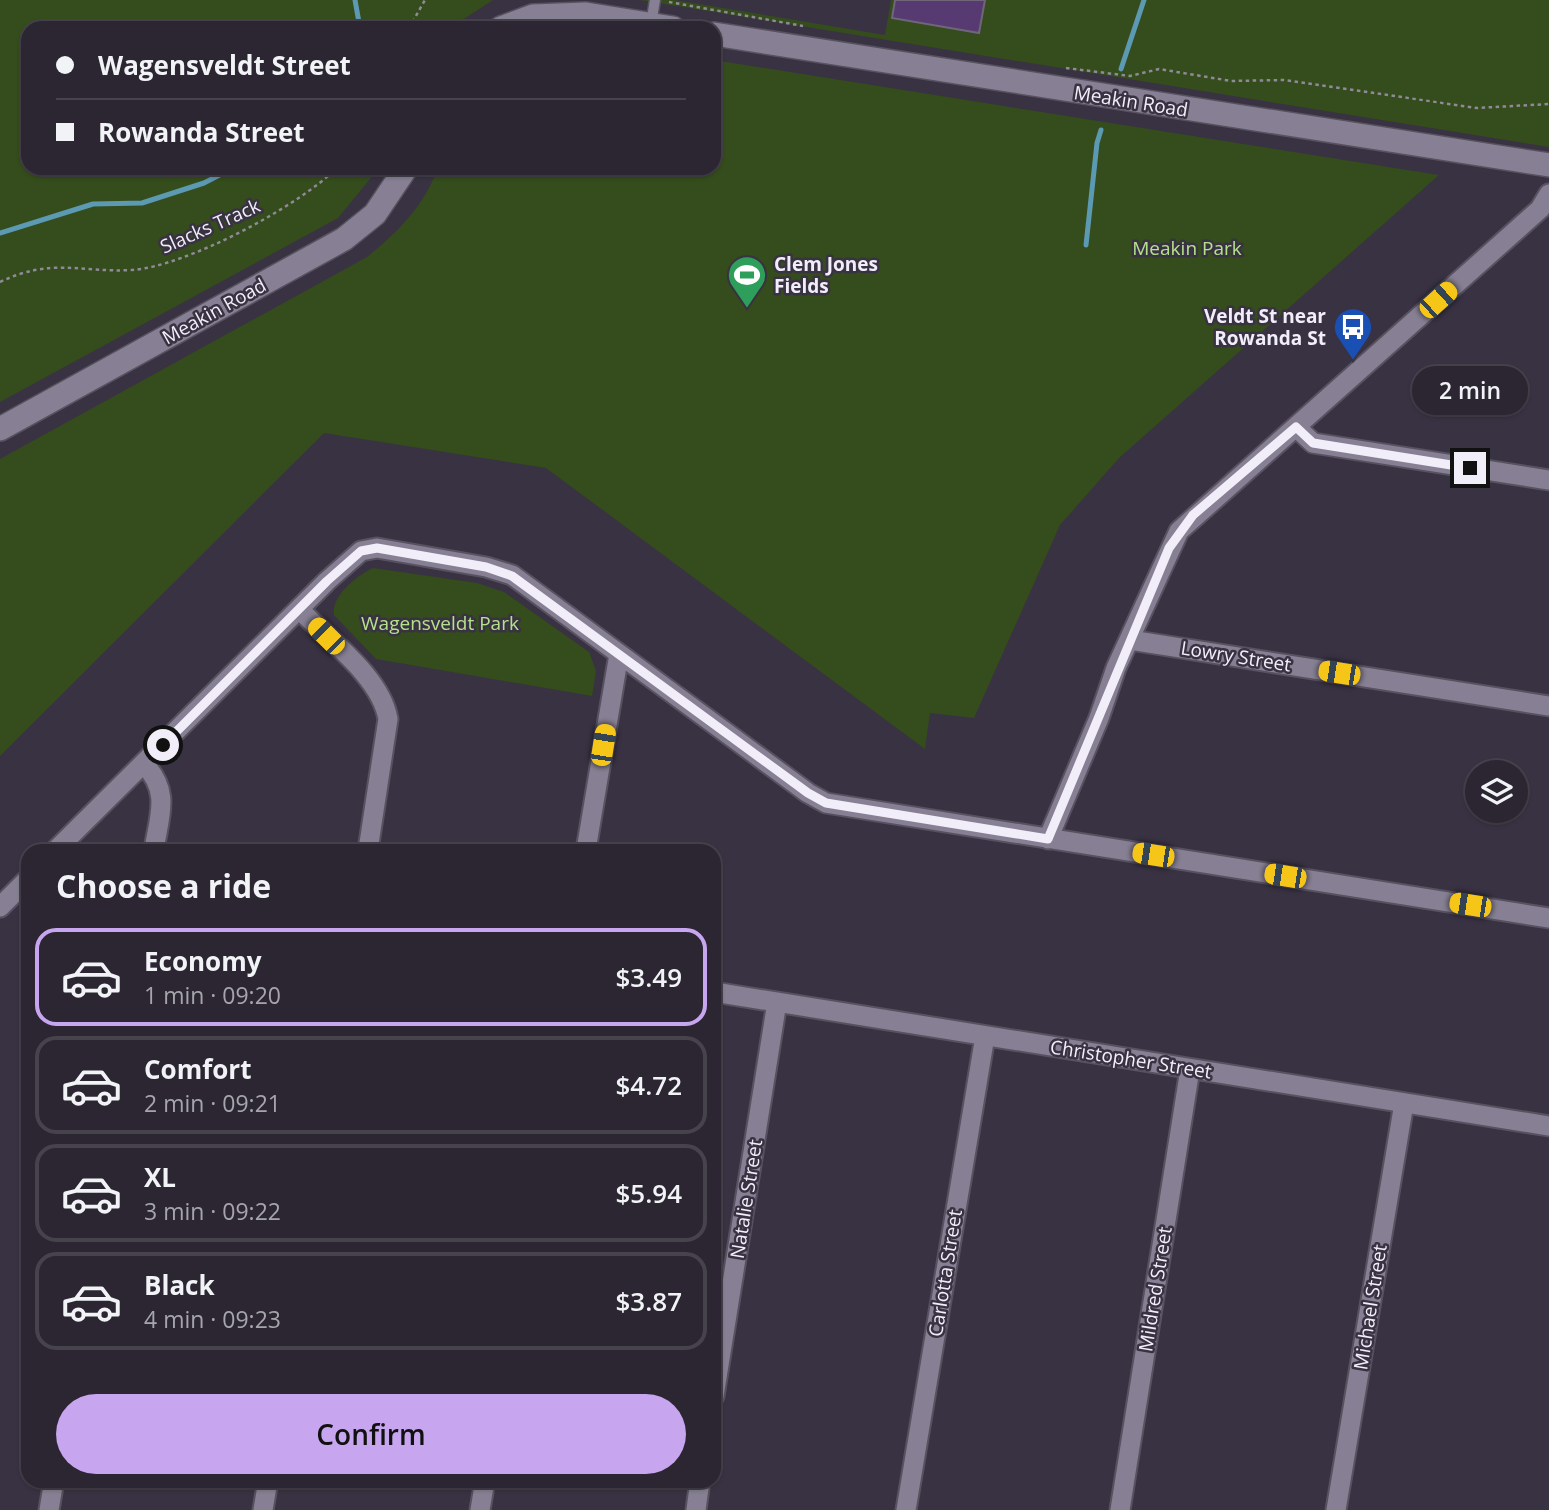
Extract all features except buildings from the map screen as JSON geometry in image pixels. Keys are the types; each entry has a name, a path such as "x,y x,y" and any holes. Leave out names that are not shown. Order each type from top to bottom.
{"street":[{"path":"520,21 533,16 586,14 630,21"},
{"name":"Meakin Road","path":"721,35 1549,165"},
{"name":"Meakin Road","path":"0,429 344,239 375,214 402,175"},
{"path":"1048,839 1130,640 1179,531 1540,209 1549,194"},
{"path":"1296,427 1313,443 1549,480"},
{"path":"62,844 353,557 377,548 499,569 512,576 808,793 826,803 1549,918"},
{"path":"299,610 374,684 385,700 388,719 369,844"},
{"name":"Lowry Street","path":"1130,640 1549,706"},
{"path":"587,844 619,654"},
{"path":"144,764 154,775 162,793 155,844"},
{"path":"0,907 21,886"},
{"name":"Christopher Street","path":"721,993 1549,1126"},
{"name":"Natalie Street","path":"721,1352 777,1002"},
{"name":"Carlotta Street","path":"906,1510 985,1036"},
{"name":"Mildred Street","path":"1120,1510 1190,1069"},
{"name":"Michael Street","path":"1336,1510 1404,1103"},
{"path":"49,1510 53,1488"},
{"path":"263,1510 267,1488"},
{"path":"480,1510 484,1488"},
{"path":"696,1510 700,1488"}],"lane":[{"path":"655,0 661,21"}],"path":[{"path":"413,21 425,0"},
{"path":"1111,74 1130,76 1159,69 1231,81 1284,80 1477,108 1549,104"},
{"name":"Slacks Track","path":"0,282 46,268 73,266 131,270 162,264 258,222 320,184 330,175"}],"green space":[{"path":"0,0 493,0 461,21 21,21 21,175 373,175 338,218 0,402"},
{"path":"640,0 675,0 885,35 891,0 895,0 892,18 978,33 985,0 1549,0 1549,147"},
{"name":"Meakin Park","path":"721,61 1439,175 1119,458 1060,525 974,718 930,713 925,749 546,468 324,433 0,756 0,459 367,257 409,217 435,175 721,175"},
{"name":"Wagensveldt Park","path":"373,568 477,583 504,592 589,652 596,671 592,696 376,659 334,615 336,601 341,594 352,581"}],"waterway":[{"path":"355,0 359,21"},
{"path":"1121,69 1144,0"},
{"path":"1086,245 1097,143 1101,130"},
{"path":"0,233 93,204 142,203 204,183 219,175"}],"place":[{"name":"Clem Jones Fields","path":"747,309"},
{"name":"Veldt St near Rowanda St","path":"1353,361"}],"route":[{"path":"163,745 353,557 361,551 377,548 499,569 512,576 808,793 826,803 1048,839 1099,718 1116,668 1169,548 1193,515 1296,427 1313,443 1470,468"}]}
